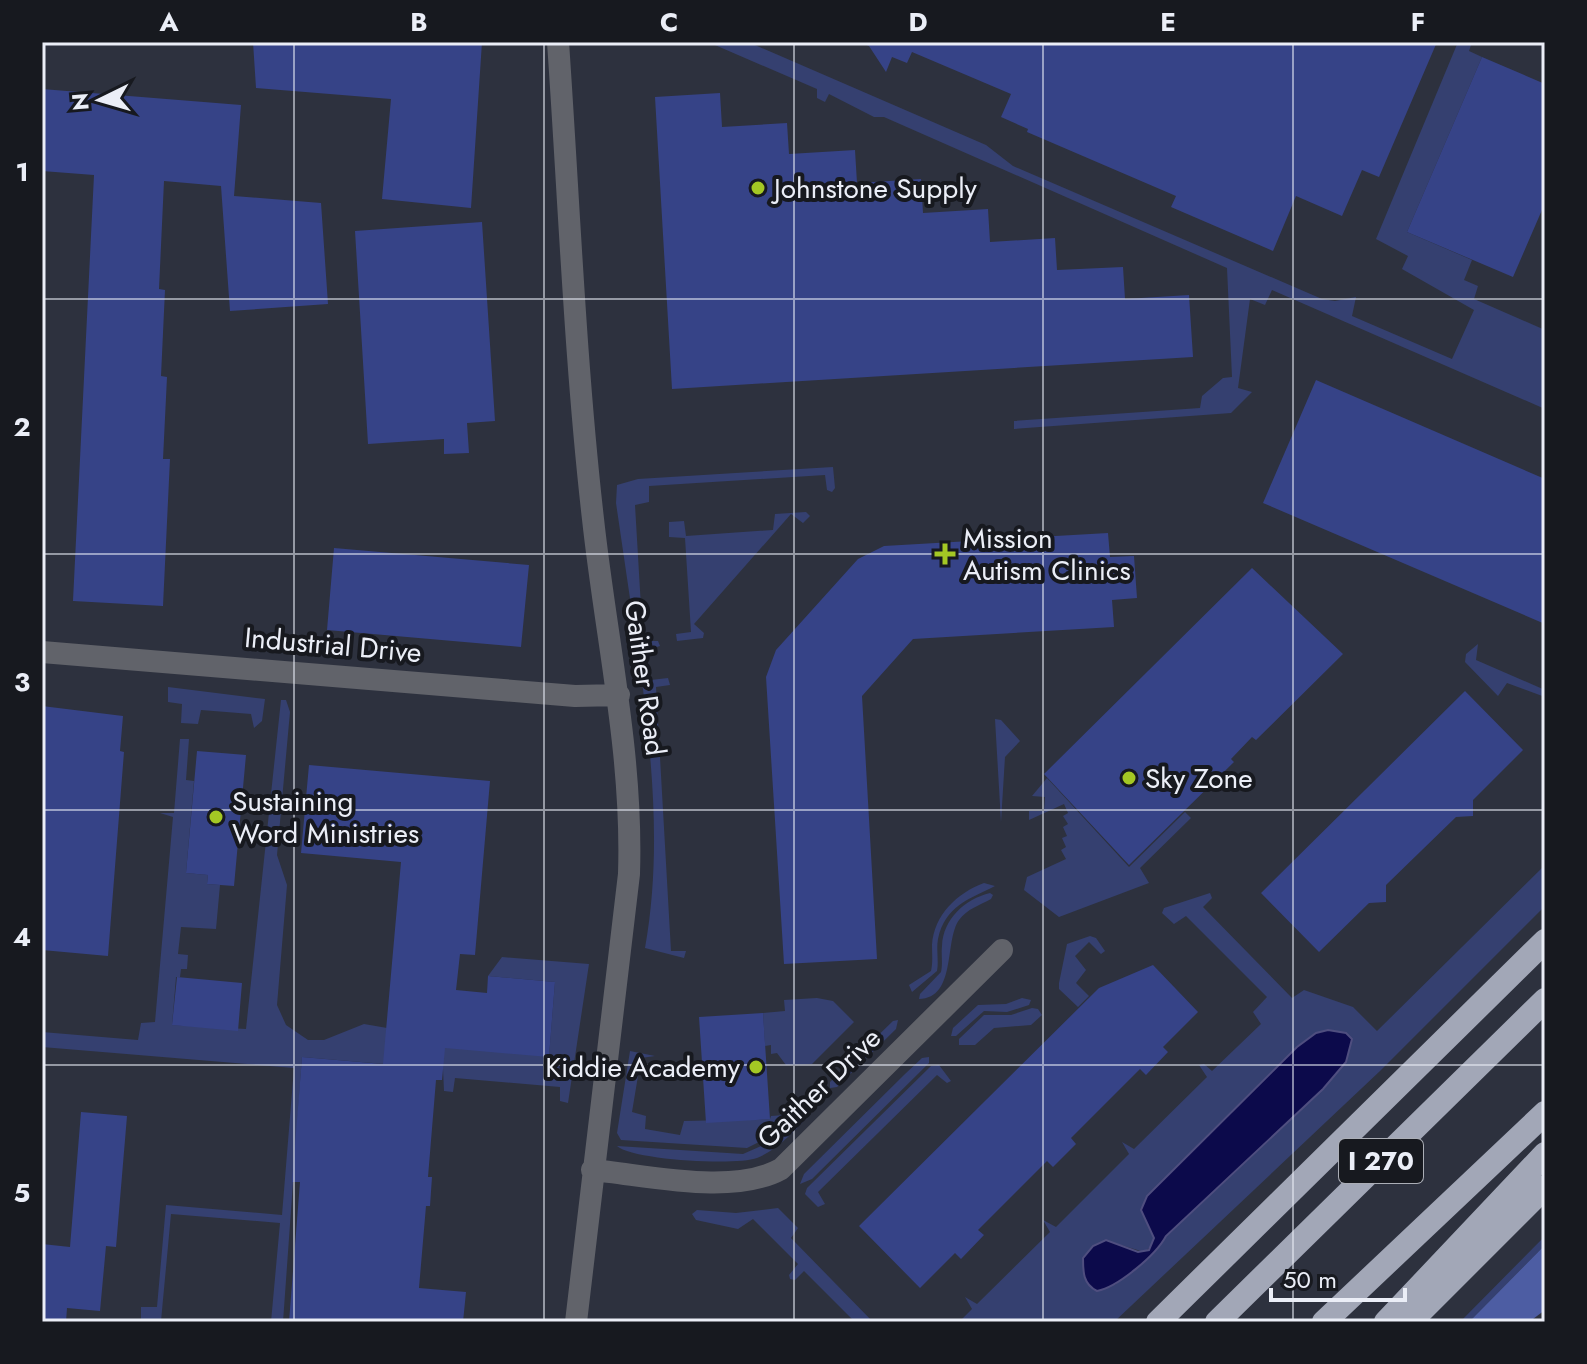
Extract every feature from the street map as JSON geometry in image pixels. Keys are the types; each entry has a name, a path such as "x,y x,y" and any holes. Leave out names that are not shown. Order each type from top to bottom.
{"highway":[{"name":"I 270","path":"1158,1322 1545,941"},
{"name":"I 270","path":"1217,1322 1545,1000"},
{"name":"I 270","path":"1324,1322 1545,1113"},
{"path":"1386,1322 1545,1154"},
{"path":"1410,1322 1545,1187"}],"street":[{"name":"Gaither Road","path":"558,42 587,468 628,778 629,874 576,1322"},
{"name":"Industrial Drive","path":"42,652 559,695 619,695"},
{"name":"Gaither Drive","path":"592,1170 737,1183 767,1177 792,1160 1002,950"}],"shaded area":[{"path":"708,42 748,42 986,145 1013,166 1322,299 1335,301 1356,297 1352,316 1452,359 1474,310 1402,269 1408,256 1376,239 1458,42 1472,42 1469,51 1482,57 1407,232 1472,260 1464,280 1478,286 1474,299 1545,330 1545,409 1272,290 1265,305 1250,299 1238,388 1252,392 1231,413 1014,429 1014,421 1200,408 1202,396 1223,378 1232,377 1227,268 884,117 874,117 829,94 825,102 817,98 817,89"},
{"path":"833,467 835,488 832,492 827,490 825,475 649,486 649,502 635,505 643,641 658,641 660,646 638,653 616,503 617,485 638,479"},
{"path":"806,512 810,516 803,523 791,514 694,624 704,633 703,638 677,641 676,634 691,632 685,538 669,537 669,522 684,521 686,536 773,530 775,514"},
{"path":"1478,644 1476,660 1545,690 1545,697 1507,683 1498,696 1465,662 1466,654"},
{"path":"668,678 670,685 656,687 671,951 686,951 684,958 645,948 653,881 654,814 642,681"},
{"path":"168,687 265,699 262,721 254,728 251,714 201,710 198,724 181,723 182,704 168,702"},
{"path":"281,700 286,700 290,712 277,855 287,885 277,1005 286,1025 308,1040 324,1040 364,1024 549,1056 555,982 488,976 502,957 589,964 568,1103 560,1101 560,1087 455,1078 453,1092 444,1091 443,1069 302,1057 283,1322 271,1322 280,1223 171,1214 161,1321 141,1321 141,1307 157,1307 166,1205 282,1215 294,1068 42,1047 42,1032 138,1040 141,1023 155,1022 173,817 160,813 174,813 180,739 189,739 186,780 194,781 186,873 208,875 207,884 220,885 216,929 181,927 178,954 188,955 187,969 181,969 180,977 176,977 172,1025 246,1029"},
{"path":"995,719 1001,720 1020,741 1005,757 1001,822"},
{"path":"1047,778 1129,867 1185,812 1191,818 1140,868 1149,883 1059,917 1024,890 1027,877 1066,859 1061,850 1066,847 1062,838 1067,836 1063,827 1068,824 1063,816 1068,813 1064,804 1029,820 1029,811 1044,811 1045,797 1032,796"},
{"path":"1545,865 1545,906 1380,1071 1114,1322 959,1322 972,1309 965,1297 977,1304 1050,1232 1043,1220 1056,1227 1129,1154 1122,1142 1134,1149 1207,1077 1199,1065 1204,1064 1212,1071 1261,1024 1253,1012 1267,997 1186,916 1174,924 1162,913 1164,908 1210,893 1212,898 1203,907 1292,998 1304,990 1353,1007 1377,1031","holes":["1328,1030 1323,1089 1166,1236 1155,1251 1115,1285 1121,1245 1144,1252 1153,1245 1154,1234 1145,1217 1147,1196 1297,1047"]},
{"path":"984,883 995,886 959,905 946,919 938,939 937,971 912,992 909,985 931,971 934,934 942,915 956,899"},
{"path":"990,893 993,895 991,899 959,920 948,967 939,989 931,996 919,999 941,972 943,936 951,919 964,905"},
{"path":"1090,936 1096,938 1105,951 1101,954 1089,942 1075,956 1086,970 1076,983 1089,996 1078,1007 1059,989 1059,983 1067,944"},
{"path":"817,998 833,1001 854,1022 812,1064 786,1065 777,1053 771,1054 771,1045 765,1046 763,1013 785,1011 784,1000"},
{"path":"1022,998 1031,1000 1029,1005 1007,1012 984,1011 956,1036 951,1036 953,1028 978,1005 1006,1004"},
{"path":"1038,1009 1042,1015 1031,1025 994,1028 975,1045 959,1045 959,1039 984,1015 1011,1015"},
{"path":"898,1020 896,1029 837,1087 830,1088 830,1082 893,1021"},
{"path":"1328,1030 1346,1033 1352,1039 1346,1062 1323,1089 1166,1236 1136,1269 1106,1288 1097,1291 1092,1288 1085,1277 1083,1258 1093,1246 1106,1240 1138,1252 1149,1250 1154,1238 1141,1210 1147,1196 1297,1047 1316,1033"},
{"path":"630,1051 655,1056 641,1058 632,1112 646,1116 645,1129 680,1135 684,1121 770,1119 771,1116 785,1115 801,1100 801,1106 769,1137 747,1148 621,1140 617,1133"},
{"path":"929,1057 929,1063 812,1179 800,1184 804,1174 905,1074 922,1058"},
{"path":"939,1065 951,1081 947,1083 937,1075 818,1192 825,1204 818,1207 805,1194 807,1188 931,1066"},
{"path":"804,1109 809,1109 809,1115 785,1140 757,1158 707,1161 662,1158 626,1151 617,1146 743,1154 770,1142"},
{"path":"778,1208 798,1228 791,1238 873,1322 855,1322 804,1271 795,1280 790,1279 789,1275 798,1264 753,1219 738,1229 696,1220 692,1214 697,1210 736,1213"},
{"path":"1545,1236 1545,1245 1469,1322 1460,1322"},
{"path":"1545,1245 1545,1310 1529,1322 1469,1322"}],"building":[{"path":"253,42 482,42 471,208 382,199 391,99 256,88"},
{"path":"859,42 1437,42 1379,177 1362,170 1342,216 1296,196 1273,251 1171,207 1176,196 1027,132 1028,129 1001,117 1011,94 912,52 907,63 892,57 886,72 869,46"},
{"path":"1482,57 1545,84 1545,203 1513,277 1407,232"},
{"path":"42,89 241,105 234,196 321,203 328,304 230,311 221,186 164,181 159,289 165,290 161,376 167,377 163,459 170,459 163,606 73,601 94,175 42,171"},
{"path":"720,93 722,127 787,123 789,154 855,150 857,183 921,179 923,213 988,209 990,242 1055,238 1057,270 1123,267 1125,299 1189,295 1193,357 672,389 655,97"},
{"path":"482,222 495,421 467,423 469,453 444,454 444,439 368,444 355,231"},
{"path":"1316,380 1545,479 1545,624 1263,503"},
{"path":"1108,533 1110,557 1134,556 1137,598 1112,600 1114,627 913,639 862,696 877,959 784,964 766,677 776,650 858,559 884,546"},
{"path":"334,548 529,565 521,647 327,630"},
{"path":"1252,568 1343,654 1256,740 1252,737 1231,759 1234,762 1129,865 1044,774"},
{"path":"1465,691 1523,750 1473,800 1473,816 1456,817 1386,885 1386,902 1369,903 1319,952 1261,893"},
{"path":"42,706 123,716 120,751 124,752 108,956 42,950"},
{"path":"197,751 246,755 234,886 207,884 208,875 186,873"},
{"path":"309,765 490,781 475,955 460,954 456,990 487,993 488,976 555,982 549,1057 445,1048 442,1080 436,1080 428,1177 432,1177 430,1206 426,1206 419,1288 466,1292 463,1322 289,1322 300,1182 292,1182 302,1057 383,1064 401,862 301,853"},
{"path":"1153,965 1198,1012 1163,1047 1168,1052 1146,1075 1140,1069 1071,1138 1076,1144 1053,1167 1047,1161 978,1230 984,1235 961,1259 955,1253 920,1288 859,1226 1099,988"},
{"path":"177,977 242,983 238,1031 172,1025"},
{"path":"763,1013 770,1119 706,1123 699,1017"},
{"path":"81,1112 127,1116 116,1247 106,1246 100,1311 67,1308 66,1322 42,1322 42,1244 70,1247"}],"place":[{"name":"Johnstone Supply","path":"758,188"},
{"name":"Mission Autism Clinics","path":"945,554"},
{"name":"Sky Zone","path":"1129,778"},
{"name":"Sustaining Word Ministries","path":"216,817"},
{"name":"Kiddie Academy","path":"756,1067"}]}
